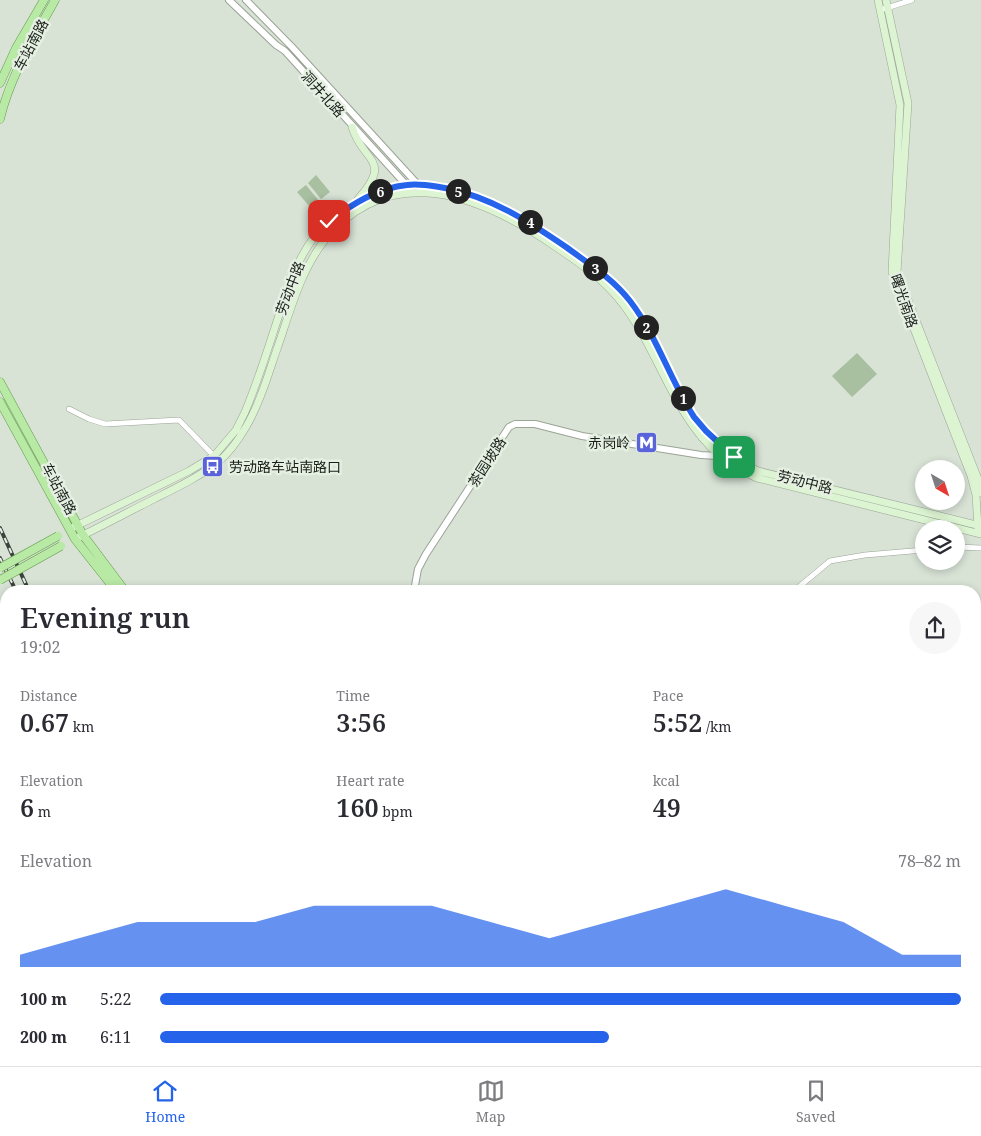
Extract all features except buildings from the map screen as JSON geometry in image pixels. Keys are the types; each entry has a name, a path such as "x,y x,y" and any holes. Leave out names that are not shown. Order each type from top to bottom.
{"main road":[{"name":"车站南路","path":"0,83 16,48 44,0"},
{"name":"车站南路","path":"0,119 7,91 27,50 56,0"},
{"name":"曙光南路","path":"878,0 884,6 908,104 897,272 977,476 981,493"},
{"path":"352,126 355,137 372,157 375,168 372,180 353,204"},
{"name":"劳动中路","path":"0,568 70,529 216,458 236,430 245,412 298,262 322,228 353,204 373,194 406,185 418,184 466,193 508,209 536,226 608,277 637,311 694,417 734,457 758,471 980,530"},
{"name":"劳动中路","path":"0,580 61,546 192,480 240,436 253,413 300,282 318,250 336,229 356,212 380,200 402,193 413,192 458,197 515,220 603,281 631,315 690,421 719,455 757,478 980,530"},
{"name":"车站南路","path":"0,382 83,535 120,585"},
{"name":"车站南路","path":"0,402 75,539 111,585"},
{"name":"曙光南路","path":"977,476 980,530"}],"street":[{"name":"洞井北路","path":"229,0 276,45 285,51 413,192"},
{"name":"洞井北路","path":"246,0 292,47 425,192"},
{"path":"884,6 912,0"},
{"path":"69,409 89,419 105,424 179,420 216,458"},
{"name":"茶园坡路","path":"415,585 418,569 426,554 509,427 515,424 534,424 582,436 701,455 734,457"},
{"path":"965,547 981,548"},
{"path":"801,585 830,561 915,551"}],"green space":[{"path":"316,175 330,192 321,199 308,183"},
{"path":"306,185 319,201 311,208 297,192"},
{"path":"857,353 877,374 852,397 832,376"}],"railway":[{"path":"0,528 26,585"},
{"path":"0,558 13,585"}],"place":[{"name":"赤岗岭","path":"646,443"},
{"name":"劳动路车站南路口","path":"213,467"}],"route":[{"path":"329,221 362,199 385,189 418,184 466,193 515,213 591,264 623,292 650,333 694,417 734,457"}]}
